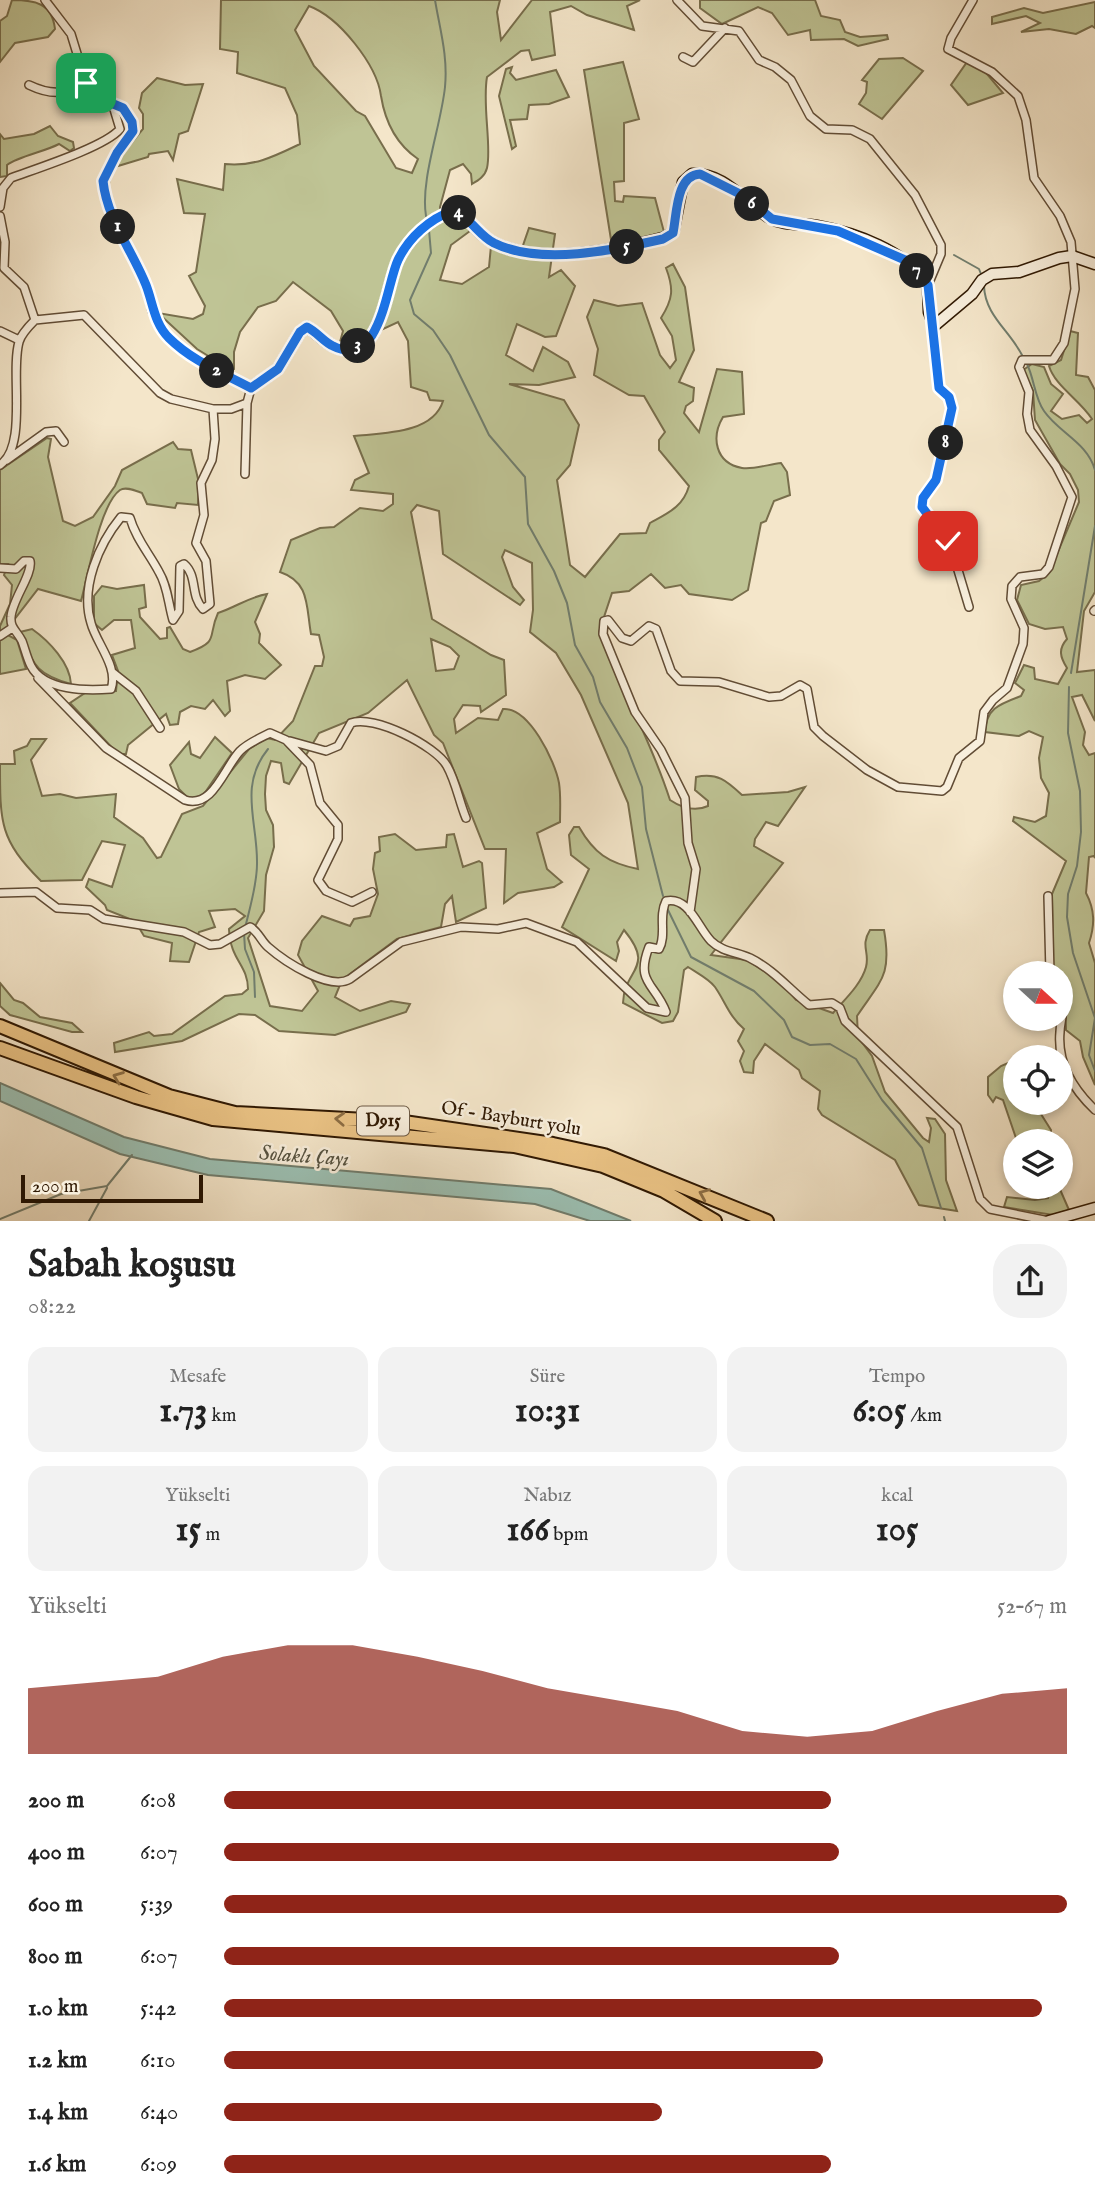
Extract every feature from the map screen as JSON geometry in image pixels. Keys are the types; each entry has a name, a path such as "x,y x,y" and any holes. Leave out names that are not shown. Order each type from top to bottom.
{"highway":[{"name":"Of - Bayburt yolu","path":"5,1028 169,1096 235,1113 404,1122 553,1144 604,1155 760,1220"},
{"path":"0,1048 5,1028"},
{"path":"18,1057 29,1047 28,1038"},
{"name":"Of - Bayburt yolu","path":"0,1048 18,1057 213,1119 514,1146 603,1166 664,1191 715,1221"}],"street":[{"path":"0,207 2,188 11,177 114,136 120,129 120,121 106,93 86,83 71,34 45,0"},
{"path":"677,0 702,26 726,27 739,31 759,60 783,72 810,116 826,129 852,130 870,139 915,195 941,245 941,254 928,285 929,312 934,326 939,388 949,397 952,408 936,480 923,498 922,507 948,541 969,607"},
{"path":"690,912 696,869 688,843 685,798 662,750 635,712 603,634 604,621 608,621 626,641 631,641 649,626 656,629 670,671 680,681 719,682 769,697 780,696 800,685 807,688 814,727 867,770 908,790 934,793 947,787 959,758 980,741 984,712 992,700 1007,688 1023,644 1024,628 1010,599 1012,586 1020,578 1042,574 1049,566 1057,536 1072,505 1072,497 1056,466 1030,430 1027,414 1030,392 1019,367 1022,360 1053,360 1064,343 1074,303 1071,242 1060,216 1034,178 1026,120 1018,96 992,72 948,49 973,0"},
{"path":"683,57 693,62 726,27"},
{"path":"29,85 50,93 70,92 86,83"},
{"path":"111,103 123,108 132,122 133,131 107,170 103,181 105,197 147,287 152,311 168,337 198,361 251,388"},
{"path":"245,474 247,403 251,388 278,369 300,332 307,327 333,346 350,350 367,342 384,313 399,258 430,220 452,211 469,219 478,234 511,250 593,253 663,239 673,233 683,182 692,174 700,174 744,196 772,219 838,231 905,260 928,285"},
{"path":"0,216 5,242 4,268 24,287 36,320"},
{"path":"934,326 972,294 982,280 992,274 1019,272 1072,256 1095,264"},
{"path":"4,463 15,432 19,340 36,320 84,315 117,353 160,393 171,399 213,410 231,409 247,403"},
{"path":"0,331 19,340"},
{"path":"32,668 48,682 79,689 111,689 112,672 88,609 96,558 102,542 121,517 130,518 138,540 161,574 172,604 173,620 179,611 180,566 184,564 191,570 197,602 203,609 210,604 206,561 196,543 204,515 201,483 212,460 215,439 213,410"},
{"path":"4,463 46,432 56,431 64,442"},
{"path":"0,568 16,569 24,561 30,561 31,567 15,600 12,628 20,638 32,668 43,686 93,731 106,748 186,800 195,804 205,800 241,750 270,733 326,751 338,746 351,723 362,720 377,723 440,756 448,767 466,818"},
{"path":"0,636 12,628"},
{"path":"112,672 135,691 160,728"},
{"path":"286,740 310,765 320,803 338,825 338,839 318,880 326,891 339,899 352,902 372,892"},
{"path":"0,892 36,892 57,908 90,910 104,919 184,932 210,945 220,944 250,927 278,955 331,984 342,984 401,942 461,928 498,929 526,923 577,942 647,1008 666,1013 647,984 643,962 649,947 659,949 662,943 663,908 666,901 677,902 690,912 712,943 760,964 782,979 809,1004 832,1003 841,1008 845,1021 929,1097 957,1127 980,1199 990,1209 1049,1221 1095,1208"},
{"path":"1048,896 1051,961"},
{"path":"1060,1031 1066,1078 1095,1110"}],"green space":[{"path":"12,0 35,2 46,8 55,29 48,37 15,43 0,62 0,21 7,16"},
{"path":"221,0 500,0 497,12 501,40 532,0 640,0 627,6 634,30 587,15 571,6 550,12 555,55 532,60 529,50 521,51 487,77 487,168 472,184 471,174 463,164 450,170 440,207 441,219 458,219 470,231 451,245 440,280 462,284 489,267 491,246 520,254 529,228 555,234 549,277 561,270 575,286 556,336 545,337 517,324 506,355 533,371 543,347 568,362 575,377 539,385 509,384 564,400 579,425 570,465 557,480 570,565 585,577 620,534 646,533 650,523 679,504 689,486 659,450 659,440 665,432 644,396 629,395 594,375 598,349 587,317 594,300 618,306 642,303 660,355 670,368 676,360 672,336 661,318 671,294 666,268 673,264 685,287 694,350 679,382 694,388 693,401 686,406 684,413 699,432 717,369 742,372 744,414 723,417 717,433 718,448 726,461 742,468 781,463 787,472 790,495 774,501 766,521 761,523 748,590 732,600 689,594 681,585 665,588 651,574 629,591 612,593 599,632 670,800 689,808 708,806 708,801 695,790 696,777 703,776 721,779 742,795 788,792 805,787 778,826 766,822 755,839 754,846 783,863 711,955 747,960 782,983 796,1000 833,1013 864,974 867,962 865,945 870,930 884,930 887,958 885,968 878,985 857,1016 858,1037 872,1056 885,1092 923,1138 929,1142 931,1128 927,1118 935,1119 945,1134 946,1180 957,1211 919,1205 895,1160 822,1115 818,1109 820,1091 802,1078 799,1070 765,1044 754,1061 753,1073 744,1072 740,1061 744,1051 738,1041 744,1029 731,1014 715,987 706,979 688,967 684,970 678,1012 673,1021 662,1023 623,1003 628,982 638,961 633,943 624,930 617,942 619,951 616,961 562,927 589,869 571,855 569,835 574,827 579,827 590,844 603,856 618,864 638,869 628,803 581,695 556,653 530,632 533,610 532,563 505,550 502,557 513,587 524,600 520,605 443,554 439,511 417,505 411,512 432,619 504,660 506,695 481,712 480,706 463,705 454,719 456,733 478,718 498,720 503,709 522,717 539,737 557,773 560,822 537,833 547,869 562,882 554,887 518,893 504,903 506,849 485,849 443,743 434,735 407,680 368,713 319,733 289,784 284,782 281,763 271,761 266,776 265,794 266,810 273,825 274,847 266,875 264,911 248,938 270,1006 302,1011 318,991 298,955 302,941 322,916 350,926 354,919 370,916 378,894 373,869 375,853 380,851 379,837 395,834 416,850 446,847 447,835 454,834 463,867 479,861 482,863 486,908 456,922 452,896 445,904 441,927 397,939 342,980 335,997 360,1011 391,1001 410,1004 406,1012 335,1035 279,1031 255,1015 239,1014 182,1041 115,1052 114,1043 149,1032 154,1036 172,1034 225,996 242,994 248,989 245,974 232,948 229,929 245,916 235,909 209,911 215,927 199,932 189,962 170,961 172,943 144,936 135,921 107,910 86,887 89,879 112,887 125,845 102,841 82,880 41,881 17,854 5,830 0,764 15,764 14,751 27,746 31,739 46,739 31,760 42,796 60,794 76,798 116,794 114,817 143,838 157,858 161,857 182,814 203,806 249,749 267,738 275,740 293,721 315,666 322,666 324,657 319,635 311,634 302,589 290,576 280,572 291,540 320,528 334,527 360,508 383,511 393,504 393,494 351,490 355,480 369,473 354,436 418,426 437,412 443,401 430,400 427,392 411,387 408,341 398,322 353,343 340,342 343,331 331,311 293,282 276,301 258,307 240,332 234,352 234,369 231,370 197,349 158,313 193,319 203,314 205,306 189,276 196,272 205,214 184,213 177,179 223,190 225,164 255,162 300,144 297,115 285,88 237,73 238,52 220,49","holes":["309,6 344,31 364,57 378,84 385,114 393,131 418,159 412,173 396,168 365,116 356,111 314,66 295,30","431,639 450,647 459,656 454,669 436,671"]},
{"path":"700,0 815,0 821,16 840,20 845,32 860,37 887,35 888,39 858,46 844,39 811,40 810,30 788,35 772,13 758,7 722,24 700,8"},
{"path":"1095,2 1095,28 1092,26 1076,34 1049,29 1021,32 1040,23 1026,16 992,24 992,17 1024,8 1043,13"},
{"path":"903,58 923,71 882,119 859,104 866,93 867,82 862,80 879,59"},
{"path":"623,62 639,119 624,123 624,181 614,182 615,201 623,202 624,196 655,198 664,232 612,246 584,70"},
{"path":"967,62 982,68 1003,93 968,105 951,85"},
{"path":"512,67 510,73 516,80 556,70 569,97 549,104 529,105 527,119 510,120 516,146 512,149 499,96 506,69"},
{"path":"157,78 185,85 203,84 188,131 179,134 173,160 168,151 149,154 148,157 118,166 119,158 143,129 143,114 139,108 142,93"},
{"path":"50,126 58,136 73,142 74,148 70,151 59,144 18,159 7,165 7,176 0,177 0,134 4,139 34,134"},
{"path":"1070,331 1078,333 1076,375 1088,377 1095,390 1095,592 1084,611 1077,672 1095,670 1095,721 1082,695 1072,697 1085,732 1083,745 1089,755 1095,753 1095,858 1089,857 1086,893 1093,918 1089,943 1095,963 1095,1085 1083,1057 1080,1041 1067,1031 1073,1031 1073,961 1053,961 1052,894 1066,861 1013,821 1014,817 1035,822 1046,816 1049,793 1041,778 1039,758 1043,737 1029,731 1019,736 985,732 988,717 995,708 1021,696 1024,690 1015,683 1024,665 1034,668 1035,679 1058,684 1067,668 1061,653 1067,639 1063,627 1045,629 1029,624 1017,600 1021,585 1039,581 1049,573 1079,502 1078,490 1070,474 1060,464 1035,420 1033,391 1023,370 1032,364 1044,367 1051,384 1063,394 1051,411 1062,419 1079,415 1087,423 1092,419 1062,387 1049,366 1061,360"},
{"path":"47,438 51,439 48,457 63,521 75,526 93,517 115,486 122,470 173,442 178,449 191,450 199,483 198,505 177,503 175,508 147,504 142,493 120,490 106,510 81,601 38,589 4,633 17,640 26,669 0,674 0,626 10,604 12,585 4,575 8,564 0,564 0,470"},
{"path":"144,585 146,607 139,609 140,617 160,639 167,638 167,628 170,627 183,649 190,652 209,641 218,613 267,594 255,622 260,634 259,643 281,665 265,679 245,675 227,681 230,711 225,716 213,700 205,709 191,706 180,712 178,724 170,725 166,714 128,745 126,754 118,754 70,703 85,693 116,691 118,671 112,655 135,648 131,620 114,620 102,630 94,623 94,596 102,586 117,589"},
{"path":"32,629 57,653 67,668 71,684 50,676 37,667 20,632"},
{"path":"215,737 232,753 202,797 188,798 179,789 170,765 189,742 191,754 200,758"},
{"path":"0,983 14,1000 23,1003 40,1017 72,1023 82,1032 72,1032 10,1015 0,1006"},
{"path":"1003,1065 1003,1100 996,1097 993,1102 988,1095 988,1077"},
{"path":"1008,1115 1042,1115 1050,1129 1013,1129"},
{"path":"1006,1199 1064,1199 1069,1210 1053,1215 1004,1207"}],"water":[{"path":"0,1083 124,1137 210,1159 551,1189 631,1221 590,1221 535,1204 208,1175 120,1154 0,1101"}],"waterway":[{"path":"426,216 426,186 446,76 435,0"},
{"path":"429,230 431,253 410,300 414,314 433,330 450,355 489,435 525,477 528,524 554,571 567,603 575,645 593,677 600,702 627,748 642,787 646,829 663,896"},
{"path":"954,255 979,269 981,274"},
{"path":"984,286 985,296 993,314 1022,355"},
{"path":"1027,364 1044,411 1086,452 1095,470"},
{"path":"1071,673 1095,526"},
{"path":"1069,687 1068,733 1080,791 1081,832 1077,866 1068,894 1067,917 1073,953 1095,1018 1089,1055 1095,1071"},
{"path":"245,928 257,872 252,791 259,763 268,749"},
{"path":"667,908 691,957 754,991 784,1020 792,1037 810,1045 830,1044 856,1059 882,1100 922,1148 941,1208"},
{"path":"244,933 245,949 254,972 255,997"},
{"path":"0,1219 61,1194 107,1186 132,1155"},
{"path":"89,1221 107,1188"},
{"path":"944,1217 945,1221"}],"route":[{"path":"86,83 110,96 111,103 123,108 132,122 133,131 117,153 103,181 111,214 147,287 152,311 168,337 198,361 251,388 278,369 300,332 307,327 319,333 333,346 350,350 367,342 384,313 399,258 430,220 452,211 469,219 478,234 511,250 593,253 663,239 673,233 683,182 692,174 700,174 715,179 744,196 772,219 838,231 905,260 928,285 939,388 949,397 952,408 936,480 923,498 922,507 948,541"}],"water label":[{"name":"Solaklı Çayı","path":"304,1157"}]}
